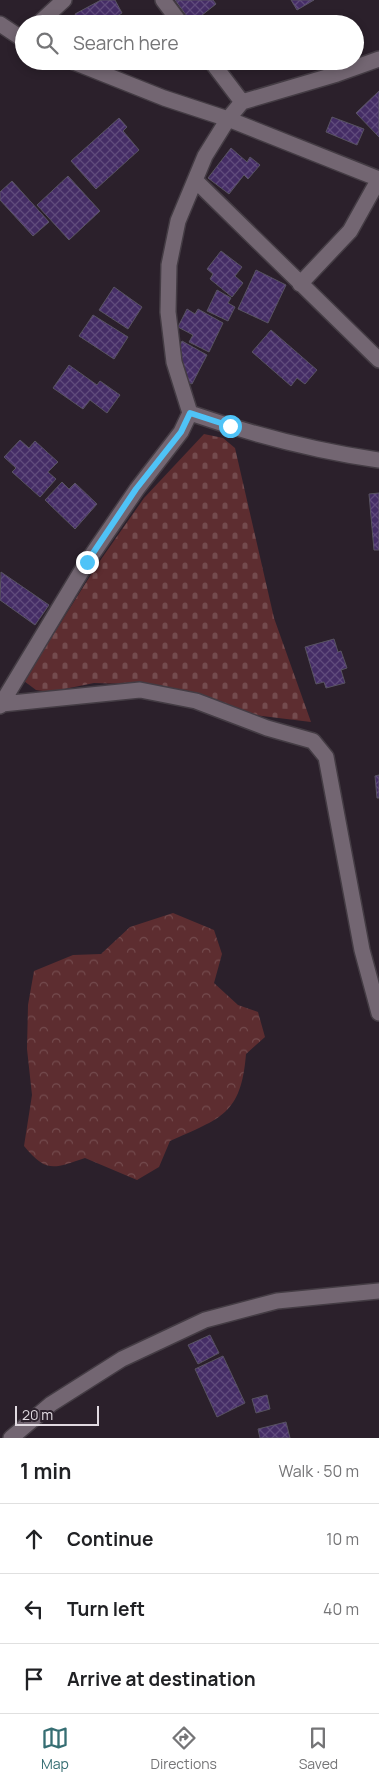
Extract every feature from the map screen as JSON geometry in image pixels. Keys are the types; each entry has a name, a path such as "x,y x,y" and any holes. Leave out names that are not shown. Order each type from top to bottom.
{"street":[{"path":"48,15 64,0"},
{"path":"163,0 174,15"},
{"path":"0,24 15,34"},
{"path":"364,65 379,60"},
{"path":"94,70 164,98 228,119 379,179 350,232 300,284"},
{"path":"218,70 242,102"},
{"path":"1,705 87,562 136,489 181,432 190,413 174,362 168,312 169,265 178,221 205,156 228,119 242,102 349,70"},
{"path":"195,180 379,360"},
{"path":"190,413 230,426 331,452 379,460"},
{"path":"1,705 140,690 196,701 267,728 313,741 326,757 362,950 379,1014"},
{"path":"11,1438 50,1404 122,1359 205,1320 277,1301 379,1291"}],"green space":[{"path":"204,434 223,438 235,448 274,618 311,722 247,714 129,684 94,683 50,692 36,690 24,681 97,565 144,498"},
{"path":"173,913 214,930 222,954 214,983 238,1005 258,1012 265,1037 246,1054 239,1090 233,1102 225,1112 215,1119 170,1141 159,1167 137,1180 85,1158 58,1166 45,1165 24,1146 32,1095 27,1049 28,1005 34,971 73,955 101,954 130,927"}],"building":[{"path":"101,0 115,0 122,13 119,15 75,14"},
{"path":"175,0 213,0 216,4 202,15 186,15"},
{"path":"291,0 314,0 297,10"},
{"path":"379,91 379,137 356,113"},
{"path":"332,117 364,129 357,145 326,132"},
{"path":"119,118 127,127 123,131 139,150 96,189 71,161"},
{"path":"231,148 247,162 250,157 260,165 248,179 244,175 229,194 208,178"},
{"path":"68,176 100,211 69,240 37,205"},
{"path":"12,181 49,222 33,236 0,200 0,192"},
{"path":"221,251 242,267 235,276 243,283 232,297 210,279 213,274 207,269"},
{"path":"256,270 286,285 268,323 238,309"},
{"path":"114,287 142,307 128,329 99,310"},
{"path":"217,290 231,298 228,303 235,307 228,321 207,311"},
{"path":"187,309 195,314 198,309 223,323 209,352 189,342 193,335 178,327"},
{"path":"93,315 128,337 114,359 79,336"},
{"path":"271,330 317,370 305,384 297,378 291,386 252,352"},
{"path":"182,341 207,355 192,384 186,381 179,348"},
{"path":"69,365 97,385 100,381 120,395 107,413 90,400 83,409 53,388"},
{"path":"20,440 29,448 35,441 58,462 48,472 56,479 40,497 12,472 16,468 4,457"},
{"path":"62,482 69,489 75,483 97,504 75,529 45,500"},
{"path":"379,493 379,550 374,550 369,494"},
{"path":"1,572 49,605 35,625 0,600"},
{"path":"334,639 338,652 341,651 347,668 341,670 345,683 326,688 324,682 316,684 305,647"},
{"path":"379,775 379,798 377,798 375,776"},
{"path":"210,1335 219,1353 198,1364 188,1345"},
{"path":"223,1356 245,1403 217,1417 195,1369"},
{"path":"267,1395 270,1409 256,1413 252,1399"},
{"path":"286,1422 290,1438 260,1438 258,1429"}],"route":[{"path":"87,562 136,489 181,432 190,413 230,426"}]}
